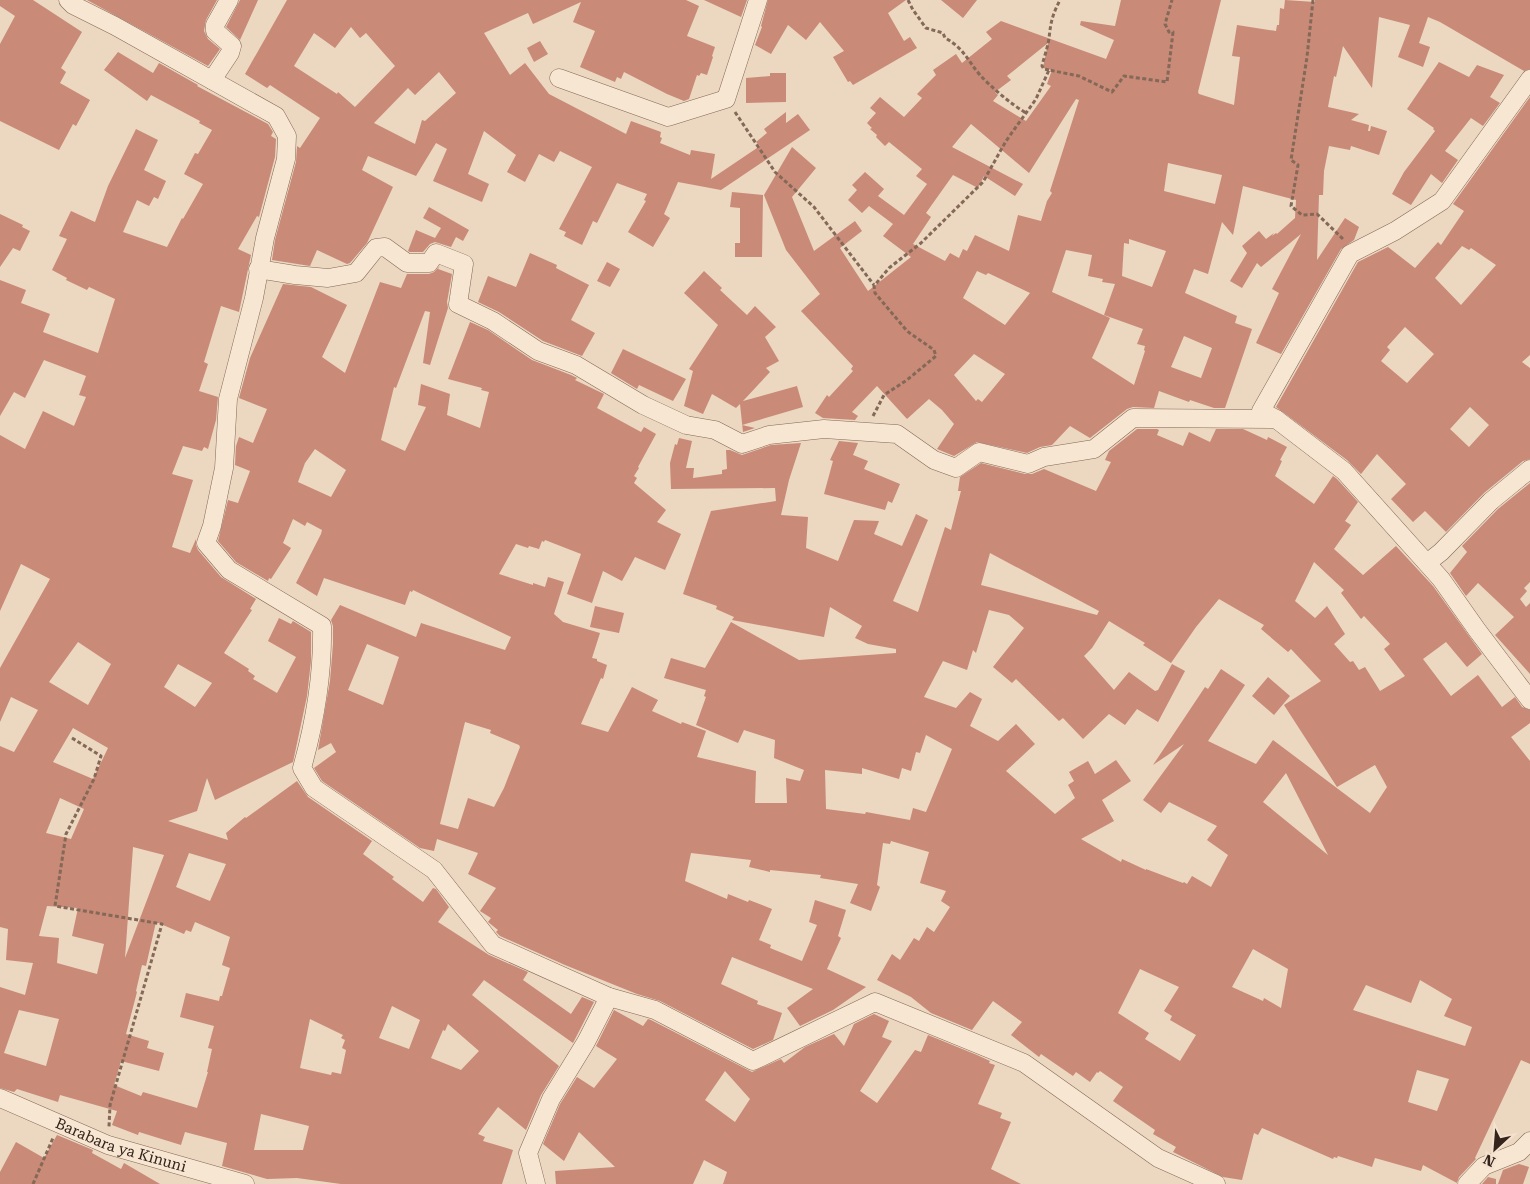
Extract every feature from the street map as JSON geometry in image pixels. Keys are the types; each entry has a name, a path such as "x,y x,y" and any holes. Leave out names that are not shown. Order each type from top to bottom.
{"street":[{"path":"68,0 73,5 115,26 276,116 287,136 286,159 258,269 254,298 228,399 224,468 212,526 206,543 229,570 322,626 323,652 320,681 310,740 302,768 314,788 434,870 493,945 609,997 655,1010 753,1061 875,1002 1024,1062 1158,1158 1216,1184"},
{"path":"212,80 230,53 232,46 215,31 216,25 229,0"},
{"path":"559,78 668,117 726,99 758,0"},
{"path":"1530,79 1442,201 1395,231 1350,254 1261,411 1276,419 1344,471 1441,579 1530,700"},
{"path":"258,269 328,278 356,273 376,248 384,247 407,263 429,263 436,253 464,264 458,304 494,321 538,351 576,365 643,405 686,425 715,430 742,444 770,435 815,430 898,434 934,460 956,468 979,452 1028,464 1044,457 1094,449 1133,418 1276,419"},
{"path":"1426,563 1441,552 1491,500 1530,468"},
{"path":"536,1184 528,1153 551,1099 586,1042 609,997"},
{"name":"Barabara ya Kinuni","path":"0,1098 108,1145 245,1184"},
{"path":"1467,1184 1484,1166 1525,1146"}],"path":[{"path":"908,0 912,10 926,28 943,33 945,38 957,44 980,75 1011,104 1026,112"},
{"path":"1060,0 1051,16 1049,38 1042,66 1044,70 1080,76 1112,92 1124,76 1167,82 1173,32 1169,32 1165,24 1172,0"},
{"path":"1313,0 1308,57 1291,160 1298,165 1291,206 1302,215 1316,214 1333,231 1357,250"},
{"path":"874,286 889,268 920,243 983,182 1006,141 1036,99 1049,70"},
{"path":"726,99 775,172 814,207 874,286 875,293 907,331 934,350 936,356 907,380 884,395 865,432"},
{"path":"72,738 101,756 94,779 66,834 56,906 162,924 110,1105 108,1145"},
{"path":"33,1184 59,1124"}],"building":[{"path":"0,0 33,0 82,32 61,68 66,72 60,83 90,100 76,126 73,124 59,150 0,121 0,44 15,16 0,6"},
{"path":"87,0 217,0 206,20 204,31 208,39 220,49 208,66"},
{"path":"240,0 258,0 240,40 226,27"},
{"path":"287,0 686,0 699,6 687,36 715,47 707,75 701,73 699,76 697,75 689,99 684,101 624,72 621,79 617,77 615,82 580,67 595,31 573,22 581,2 533,24 528,13 484,33 510,75 525,63 549,94 626,134 631,121 661,132 660,137 662,138 660,143 690,155 691,150 715,154 711,179 760,146 756,142 767,133 764,129 786,112 786,123 798,114 810,130 721,190 678,182 664,214 670,218 653,247 628,232 646,201 644,200 647,194 617,183 597,223 593,221 582,245 564,236 566,232 559,229 592,167 560,151 554,162 539,154 525,182 507,172 516,155 484,131 468,174 489,184 482,202 433,181 447,149 436,143 416,176 368,156 362,170 393,187 367,243 347,264 317,250 310,266 272,260 275,240 296,162 297,146 300,148 320,118 270,85 267,88 245,74","holes":["351,27 360,38 366,33 395,66 355,107 338,92 337,94 294,66 314,33 335,48","439,72 456,93 425,121 422,120 415,144 374,123 408,88 415,95"]},
{"path":"704,0 747,0 741,17"},
{"path":"768,0 906,0 888,13 904,41 910,37 917,48 853,85 850,81 848,82 833,57 844,51 820,22 806,40 788,25 771,54 755,45 762,27"},
{"path":"941,0 977,0 963,18"},
{"path":"1121,0 1221,0 1198,92 1199,94 1234,105 1240,57 1232,56 1237,25 1276,31 1277,25 1279,25 1280,8 1284,9 1285,0 1315,2 1315,0 1530,0 1530,69 1524,71 1440,22 1428,17 1419,43 1430,47 1423,67 1398,57 1410,25 1379,17 1372,88 1343,46 1336,77 1334,76 1328,107 1359,114 1351,120 1369,125 1368,131 1370,131 1371,126 1387,131 1379,155 1351,146 1350,150 1329,146 1324,171 1323,195 1319,195 1317,260 1345,218 1359,227 1354,240 1341,249 1281,354 1256,343 1279,293 1272,289 1301,234 1261,267 1257,263 1242,288 1230,281 1247,253 1242,246 1259,231 1266,239 1274,233 1272,236 1277,234 1295,218 1296,200 1243,186 1233,235 1222,222 1208,274 1194,269 1185,293 1237,316 1235,323 1252,329 1225,408 1214,408 1190,400 1189,402 1159,391 1154,408 1133,407 1127,409 1090,438 1070,426 1052,445 1040,447 1027,453 977,442 954,456 937,449 954,424 929,399 907,419 877,386 852,412 858,416 855,420 823,418 815,413 827,395 829,397 853,371 851,369 853,366 801,311 820,294 786,250 764,195 792,147 816,168 792,197 814,251 855,221 862,231 840,248 868,291 911,257 883,236 893,224 869,206 862,213 848,200 857,190 852,185 865,172 884,189 878,196 904,215 927,184 916,176 922,169 889,142 885,146 870,129 872,128 867,123 876,113 870,108 880,97 904,117 922,98 917,94 936,75 933,70 956,54 962,63 992,39 986,32 1001,21 1106,59 1114,40 1080,25 1081,21 1115,26","holes":["1048,43 1043,68 1052,70 1047,84 1051,86 1026,121 993,101 998,95 995,92 1011,80 1007,76","1076,99 1079,100 1050,191 1052,193 1047,201 1041,221 1018,215 1009,251 975,235 967,251 963,249 959,258 950,253 945,261 913,244 931,217 926,213 953,175 978,188 984,176 1015,196 1023,184 952,147 971,124 1029,173","1168,163 1222,175 1215,204 1164,191","1129,239 1166,251 1152,287 1122,276 1124,243 1129,244","1066,250 1092,255 1088,276 1103,279 1102,282 1115,284 1104,315 1143,329 1137,344 1145,346 1145,351 1134,385 1092,358 1110,318 1052,292","977,271 986,275 988,273 1030,293 1005,325 963,298","1184,336 1212,348 1201,378 1171,367","974,354 1005,374 982,402 978,399 976,401 954,375"]},
{"path":"540,41 548,54 534,62 527,48"},
{"path":"118,52 153,73 159,63 197,86 268,124 273,132 271,136 276,139 275,157 259,217 257,216 238,249 251,255 239,312 221,306 204,362 208,364 199,391 218,397 216,420 208,449 204,447 202,451 183,446 172,474 193,480 172,547 190,553 196,539 198,550 221,577 256,599 250,609 252,610 224,653 249,669 248,671 255,676 253,679 277,693 296,657 268,641 279,618 291,624 293,621 311,632 311,661 307,696 293,762 215,800 207,778 197,811 168,821 228,840 226,833 245,817 297,781 308,797 372,841 363,854 394,877 392,879 423,902 433,888 436,889 449,907 438,922 489,955 528,972 523,980 571,1014 582,997 594,1002 573,1043 484,980 472,995 559,1066 541,1095 526,1130 498,1107 478,1134 485,1137 483,1141 513,1150 502,1184 341,1184 297,1178 267,1179 222,1166 227,1143 185,1132 181,1145 139,1132 138,1135 112,1125 117,1111 60,1095 58,1102 17,1089 14,1092 0,1088 0,987 25,995 33,963 6,960 8,929 0,927 0,746 14,752 38,710 11,697 0,722 0,668 50,579 21,564 0,611 0,435 25,449 43,411 74,426 86,397 79,395 86,376 44,360 25,398 14,392 0,416 0,280 26,290 21,303 50,314 43,332 98,353 115,299 89,287 87,290 66,280 67,278 52,270 67,239 59,236 71,211 95,222 108,186 136,129 158,140 144,170 166,181 158,199 154,197 149,206 137,200 123,232 167,247 203,184 184,174 195,153 198,154 212,130 199,123 200,121 151,95 147,101 104,70","holes":["78,642 111,664 88,705 49,682","178,664 212,683 195,707 164,687","73,728 108,748 93,779 53,762","60,798 84,809 71,839 46,833","133,847 164,855 125,958","189,853 226,864 210,901 176,887","47,906 78,908 72,936 104,944 97,974 57,963 59,938 39,936","156,922 184,934 186,930 191,932 195,922 230,937 222,965 230,968 219,1001 186,993 180,1017 214,1026 208,1048 212,1049 208,1072 197,1108 143,1092 141,1096 114,1085 121,1061 159,1071 164,1053 147,1048 149,1041 126,1034 142,965 146,966","392,1006 420,1020 409,1049 379,1038","19,1010 59,1019 46,1066 4,1053","310,1019 343,1035 341,1038 345,1040 342,1048 346,1050 341,1074 332,1072 331,1075 300,1068","448,1024 479,1051 461,1070 431,1058 443,1030 445,1031","261,1114 309,1126 303,1150 254,1150"]},
{"path":"1439,62 1469,77 1477,65 1504,75 1490,97 1500,103 1483,126 1471,118 1445,151 1458,160 1442,183 1431,174 1411,205 1392,194 1404,172 1435,131 1434,128 1407,109"},
{"path":"770,73 786,73 786,102 746,103 746,78 770,76"},
{"path":"1530,97 1530,355 1522,362 1530,368 1530,459 1523,461 1484,493 1446,532 1425,511 1413,522 1391,499 1406,484 1377,454 1361,474 1347,460 1276,407 1358,262 1388,247 1415,268 1438,242 1441,245 1464,211 1453,204","holes":["1462,246 1469,250 1471,248 1496,265 1461,305 1435,278","1405,327 1434,354 1407,383 1381,361 1390,350 1387,347","1470,407 1489,425 1469,447 1450,429"]},
{"path":"732,192 763,195 762,257 735,257 735,243 740,243 740,208 730,207"},
{"path":"429,207 469,230 463,241 456,237 451,247 435,242 430,244 423,252 410,252 408,251 416,230 435,238 441,228 423,218"},
{"path":"0,214 23,225 22,227 30,231 20,251 13,248 0,267"},
{"path":"530,253 557,265 556,268 589,285 571,320 595,333 582,356 543,341 499,312 478,302 488,276 516,287"},
{"path":"607,262 620,269 610,287 597,281"},
{"path":"440,266 438,269 452,274 447,302 448,308 430,365 423,363 430,312 425,311 396,388 394,387 381,440 405,451 426,407 418,405 421,384 450,394 447,415 480,428 489,392 481,390 482,388 448,379 470,322 488,330 532,360 571,375 577,378 575,380 604,394 597,408 641,432 644,427 656,434 638,467 634,476 637,478 634,483 666,510 657,522 681,534 665,570 635,557 622,581 603,571 592,603 567,594 581,554 545,540 544,542 542,541 539,549 516,544 499,574 545,587 548,577 564,582 554,614 563,622 600,633 592,658 607,665 603,679 601,678 581,724 608,732 632,687 658,700 652,711 681,724 682,722 706,731 697,757 756,771 755,803 787,803 786,778 800,781 804,770 774,758 775,740 744,730 738,743 696,725 706,697 704,696 706,690 664,678 671,658 705,668 731,622 799,660 896,653 896,649 868,644 855,638 862,626 830,607 824,637 732,620 734,617 716,609 717,606 683,594 711,511 776,501 775,488 671,489 670,463 675,444 677,445 679,438 692,441 686,468 694,468 693,478 722,474 722,470 727,469 726,450 742,455 771,445 801,443 789,480 781,515 808,517 806,548 838,561 854,520 879,521 874,534 902,546 916,514 928,520 893,601 918,612 945,527 951,530 961,491 958,491 960,477 981,463 1025,474 1032,474 1044,469 1096,491 1111,462 1105,460 1109,451 1137,429 1157,429 1159,430 1157,435 1183,446 1189,432 1210,442 1216,429 1243,429 1267,440 1268,437 1287,447 1275,476 1314,504 1333,476 1337,479 1358,502 1345,521 1351,525 1334,549 1363,575 1396,546 1433,586 1482,654 1467,667 1446,642 1423,659 1451,696 1478,675 1502,707 1515,697 1522,707 1530,710 1530,723 1511,737 1530,761 1530,1064 1521,1060 1476,1159 1459,1177 1457,1183 1423,1165 1421,1171 1375,1158 1372,1167 1338,1156 1333,1159 1262,1128 1258,1135 1254,1133 1242,1180 1223,1177 1173,1152 1176,1147 1153,1134 1155,1130 1113,1101 1123,1087 1100,1071 1097,1072 1090,1082 1076,1072 1073,1076 1041,1054 1039,1057 1011,1035 1022,1022 993,1001 972,1030 931,1013 911,997 877,980 892,954 900,960 914,938 919,941 927,927 934,932 950,907 941,901 946,891 920,883 929,852 891,841 890,844 883,843 877,885 880,887 871,911 850,903 858,884 820,878 821,875 770,870 770,872 749,867 751,860 691,853 685,881 727,899 728,894 772,909 759,940 771,945 770,948 802,961 817,925 809,922 815,900 846,910 838,936 841,938 827,969 866,987 833,1010 800,1026 787,1008 813,989 732,957 721,984 758,1001 757,1004 782,1013 773,1040 753,1049 660,1001 637,994 565,965 500,936 496,932 498,930 488,922 491,918 480,911 496,888 468,874 478,853 437,839 434,851 420,848 322,781 314,768 336,752 331,743 318,750 330,681 333,644 331,620 340,605 416,637 421,623 505,650 511,637 413,590 412,592 410,591 405,605 324,578 317,596 296,583 322,530 307,522 305,526 293,519 283,543 291,548 268,581 236,562 218,541 228,500 238,503 250,471 235,465 236,446 239,437 253,443 267,409 239,398 250,358 283,284 311,287 347,305 322,357 345,373 380,282 401,288 407,274 429,274","holes":["315,449 346,470 331,497 298,482 305,463","990,553 1099,611 1097,615 981,585","1314,562 1344,590 1341,593 1361,619 1364,616 1390,644 1384,649 1405,676 1380,691 1365,667 1359,670 1353,661 1350,662 1334,644 1345,634 1327,606 1315,618 1295,601","1219,599 1264,625 1261,629 1288,652 1291,649 1321,681 1284,705 1337,787 1375,765 1387,787 1370,813 1273,740 1256,764 1208,741 1245,685 1221,669 1208,689 1205,687 1153,765 1184,744 1143,800 1161,813 1169,802 1217,826 1207,840 1228,855 1211,887 1192,876 1187,884 1183,883 1122,859 1121,862 1081,839 1114,821 1102,800 1131,781 1116,760 1095,774 1088,761 1069,772 1074,781 1068,785 1075,798 1055,814 1006,771 1035,744 1016,724 998,741 970,726 982,699 970,692 956,708 924,697 943,661 967,670 973,650 976,653 989,610 1009,615 1024,628 993,667 1012,683 1016,679 1059,721 1063,718 1083,739 1109,714 1125,725 1137,709 1158,722 1185,671 1172,664 1158,690 1155,691 1129,672 1114,690 1084,656 1092,648 1109,621 1145,643 1143,645 1171,663 1196,627","367,644 399,657 383,705 348,690","465,722 491,730 490,733 520,747 504,788 494,807 468,798 458,829 440,824","926,735 952,749 926,812 913,808 910,820 866,812 865,814 826,809 825,770 862,774 862,768 899,779 902,768 911,771 916,752 920,753","1286,773 1328,855 1263,802","1253,949 1288,969 1281,1008 1264,998 1263,1001 1232,987","1140,969 1179,987 1164,1011 1172,1016 1170,1020 1196,1035 1180,1061 1145,1039 1149,1033 1118,1013","1420,980 1452,999 1444,1016 1472,1027 1465,1046 1353,1010 1366,985 1411,1003","1417,1070 1449,1079 1437,1111 1408,1102"]},
{"path":"704,271 722,288 720,290 747,315 755,306 776,327 765,337 779,361 766,368 770,372 743,401 797,386 803,407 742,425 740,404 736,408 712,394 703,414 684,406 693,371 689,369 718,325 684,293"},
{"path":"623,349 686,379 673,401 639,385 637,389 611,373"},
{"path":"742,425 755,428 743,432"},
{"path":"839,441 858,443 853,455 868,461 864,469 900,484 892,503 888,501 885,510 824,494 833,461 830,460"},
{"path":"1530,483 1530,582 1524,588 1527,591 1520,599 1526,607 1530,603 1530,674 1495,635 1514,617 1478,583 1466,596 1450,573 1467,552 1462,546 1498,509"},
{"path":"595,606 624,613 619,633 590,627"},
{"path":"1268,677 1290,696 1274,715 1252,696"},
{"path":"614,1010 643,1026 648,1019 651,1020 752,1072 781,1059 784,1063 805,1047 834,1034 844,1046 854,1024 874,1014 889,1021 882,1037 892,1041 860,1091 877,1103 915,1050 921,1052 928,1035 990,1061 989,1063 995,1065 978,1104 1002,1113 1000,1118 1011,1122 991,1169 1021,1184 723,1184 727,1172 704,1160 693,1184 556,1184 555,1171 615,1167 579,1132 564,1161 543,1144 560,1104 577,1077 594,1088 617,1059 596,1046","holes":["725,1071 750,1099 735,1122 705,1100"]},
{"path":"57,1135 93,1150 92,1153 121,1169 124,1163 160,1184 0,1184 0,1172 16,1142 44,1158"},
{"path":"1519,1164 1529,1167 1523,1184 1498,1184 1503,1170"},
{"path":"1488,1177 1496,1179 1496,1184 1482,1184"}]}
